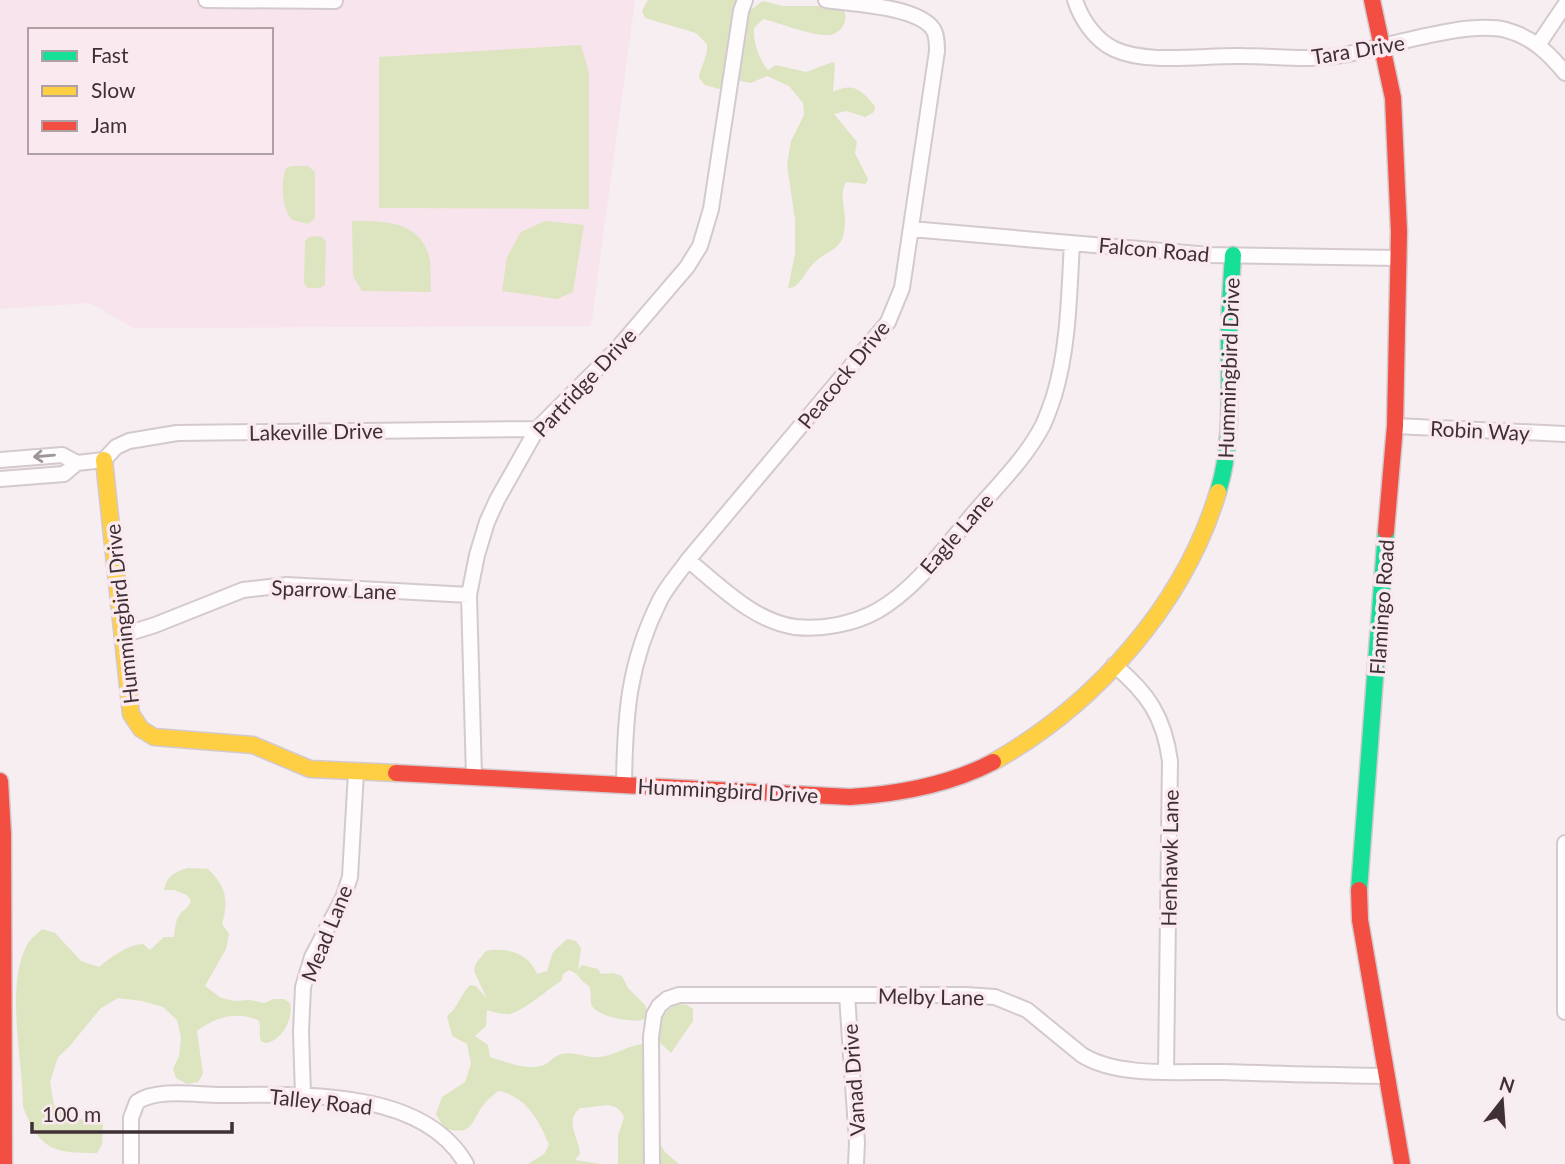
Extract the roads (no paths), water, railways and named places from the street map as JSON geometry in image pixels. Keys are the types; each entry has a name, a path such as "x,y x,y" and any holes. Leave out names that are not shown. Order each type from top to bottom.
{"street":[{"path":"206,0 335,1"},
{"name":"Partridge Drive","path":"474,777 469,595 487,522 537,429 617,350 687,267 700,246 711,209 741,11 745,0"},
{"name":"Peacock Drive","path":"624,784 625,717 632,676 642,643 661,598 688,560 888,322 902,288 937,51 936,37 933,29 920,18 900,12 826,0"},
{"name":"Tara Drive","path":"1076,0 1079,11 1093,33 1112,48 1127,54 1159,57 1243,55 1306,59 1340,56 1472,27 1504,30 1538,45 1565,73"},
{"name":"Flamingo Road","path":"1372,0 1393,99 1398,258 1395,426 1359,879 1360,920 1402,1164"},
{"path":"1538,45 1565,5"},
{"name":"Falcon Road","path":"911,229 1233,255 1398,258"},
{"name":"Eagle Lane","path":"688,560 749,609 776,622 795,627 825,627 849,623 876,612 897,598 996,488 1042,426 1054,397 1063,359 1072,243"},
{"name":"Hummingbird Drive","path":"104,460 131,714 136,724 146,733 162,738 253,745 303,767 356,772 850,797 884,795 938,784 984,766 1028,742 1064,714 1114,665 1164,604 1186,570 1209,521 1221,484 1230,410 1229,339 1233,255"},
{"name":"Robin Way","path":"1395,426 1565,434"},
{"name":"Lakeville Drive","path":"104,460 108,453 129,441 177,433 537,429"},
{"path":"0,460 62,455 77,463"},
{"path":"0,479 64,474 77,463 104,460"},
{"name":"Sparrow Lane","path":"123,635 243,590 261,587 287,585 469,595"},
{"name":"Henhawk Lane","path":"1114,665 1145,694 1162,722 1170,761 1166,1071"},
{"name":"Mead Lane","path":"303,1095 303,987 312,957 343,898 350,877 356,772"},
{"path":"0,781 3,834 4,1164"},
{"path":"1565,843 1565,1012"},
{"name":"Melby Lane","path":"652,1164 651,1037 654,1015 667,999 679,995 965,995 1007,1000 1042,1020 1091,1061 1125,1069 1385,1076"},
{"name":"Vanad Drive","path":"848,995 856,1164"},
{"name":"Talley Road","path":"131,1164 132,1109 142,1098 175,1094 303,1095 357,1101 405,1114 430,1125 442,1134 466,1164"}]}
